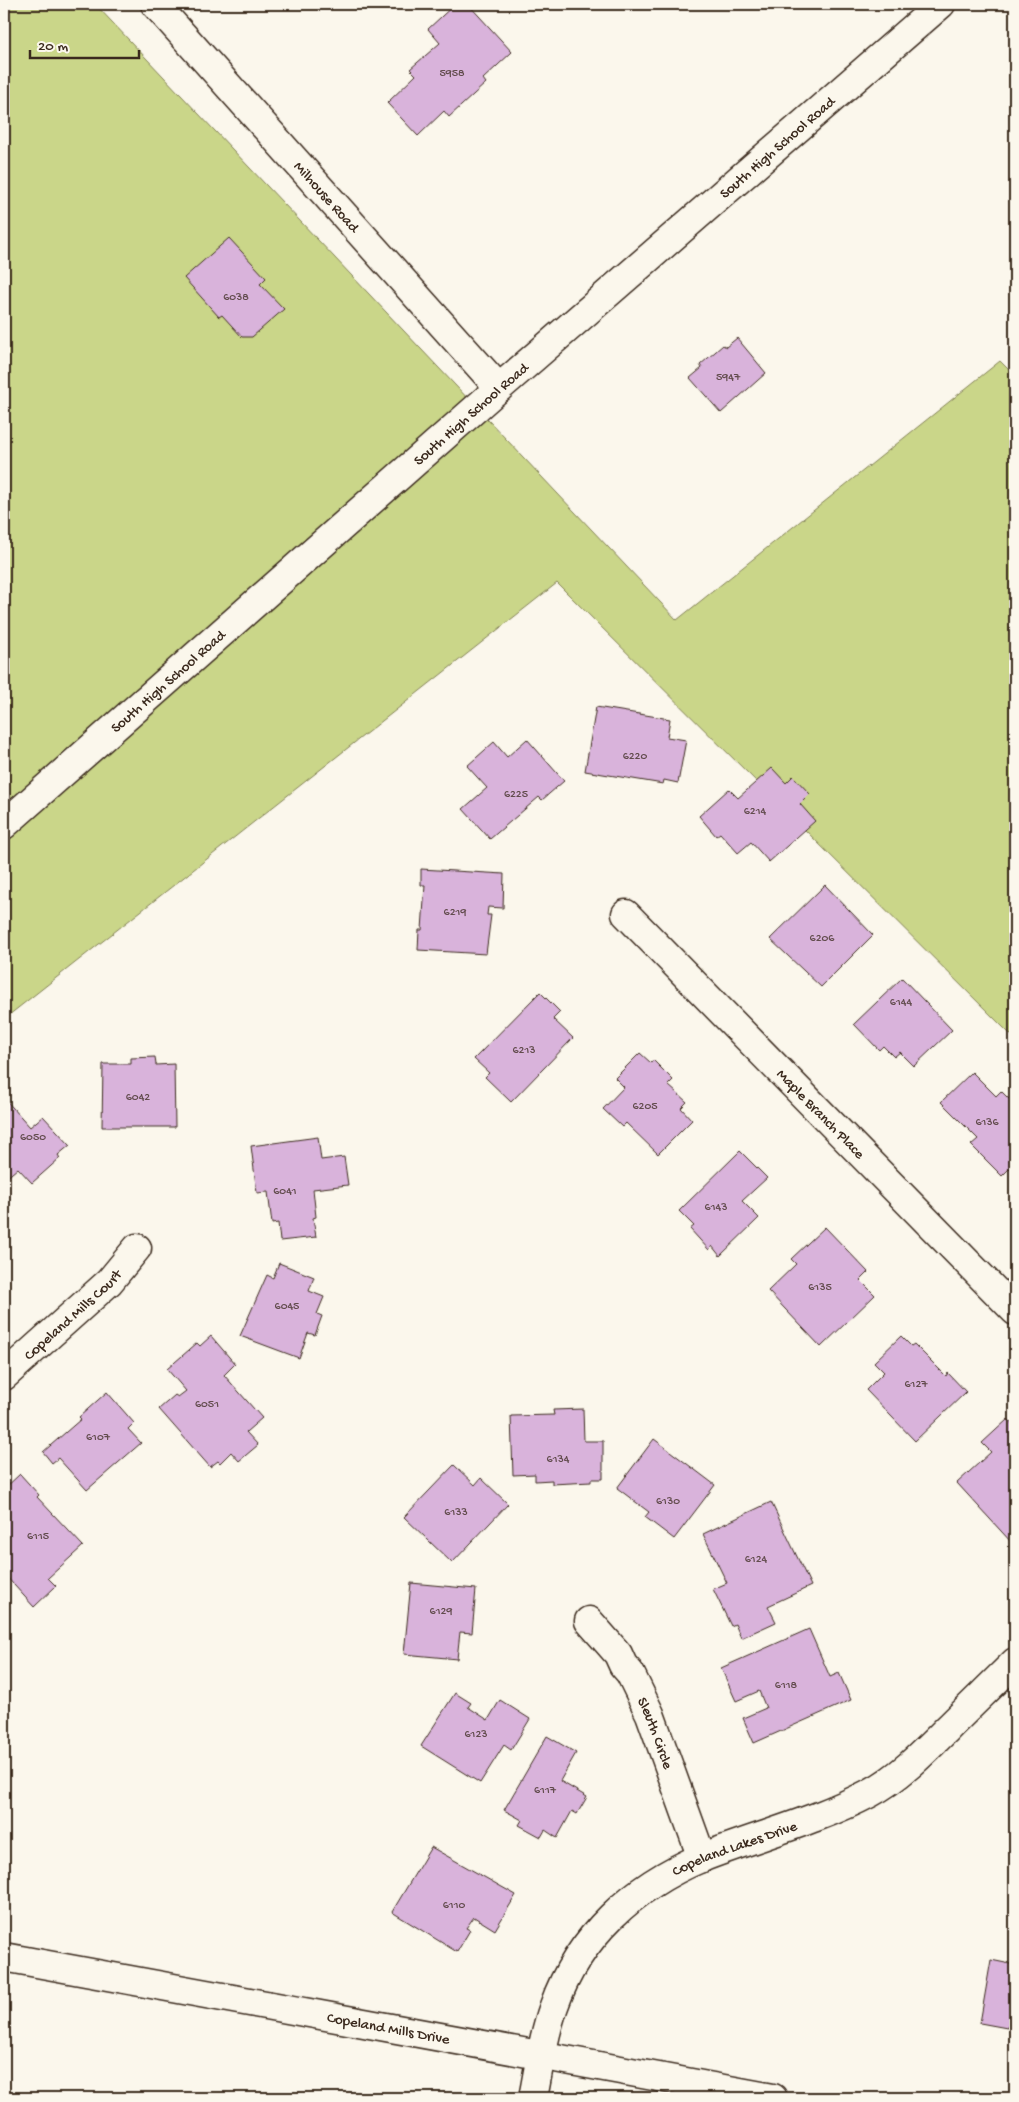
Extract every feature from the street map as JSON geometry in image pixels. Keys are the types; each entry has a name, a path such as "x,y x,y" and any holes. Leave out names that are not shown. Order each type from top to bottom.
{"street":[{"name":"Milhouse Road","path":"156,4 498,388"},
{"name":"South High School Road","path":"4,825 498,388 941,4"},
{"name":"Maple Branch Place","path":"626,914 1015,1311"},
{"name":"Copeland Mills Court","path":"4,1376 109,1282 137,1248"},
{"name":"Sleuth Circle","path":"589,1621 618,1654 650,1714 702,1858"},
{"name":"Copeland Lakes Drive","path":"533,2098 544,2038 559,1992 594,1936 618,1910 673,1870 844,1806 883,1785 922,1754 1015,1662"},
{"name":"Copeland Mills Drive","path":"4,1957 773,2098"}],"green space":[{"path":"4,4 95,4 677,620 1000,361 1015,376 1015,1039 557,583 4,1019"}],"building":[{"path":"455,4 468,4 512,52 483,79 486,83 449,117 444,111 418,136 387,103 416,75 410,69 440,43 428,29"},
{"path":"229,238 266,278 260,284 284,309 252,337 242,337 222,315 219,317 184,278"},
{"path":"737,338 766,373 721,413 690,378 702,368 700,365 723,345 726,347"},
{"path":"596,707 670,719 667,737 686,740 678,783 664,780 663,784 585,771"},
{"path":"527,739 564,781 542,800 539,797 490,839 463,809 487,788 467,766 494,742 507,757"},
{"path":"772,768 786,783 793,776 810,794 800,804 815,821 769,862 751,842 738,853 720,833 716,836 699,816 729,789 738,798"},
{"path":"421,869 504,874 503,908 488,907 487,915 491,915 486,954 418,950 419,930 422,930 425,885 421,885"},
{"path":"825,885 873,935 821,987 770,939"},
{"path":"902,978 952,1030 914,1066 900,1052 894,1057 883,1046 879,1050 854,1024"},
{"path":"540,992 560,1012 553,1019 573,1038 511,1102 485,1077 489,1073 474,1059"},
{"path":"640,1053 651,1063 653,1060 673,1080 668,1085 687,1102 681,1108 692,1120 658,1154 626,1123 622,1127 603,1109 624,1087 615,1078"},
{"path":"155,1057 156,1065 174,1064 175,1127 102,1127 103,1064 131,1064 131,1058"},
{"path":"972,1072 996,1096 1001,1091 1009,1099 1015,1092 1015,1163 1002,1176 971,1145 978,1139 941,1102"},
{"path":"4,1098 30,1127 43,1116 70,1145 58,1155 60,1158 32,1183 18,1168 4,1180"},
{"path":"318,1137 321,1160 344,1157 348,1185 313,1189 316,1217 313,1218 316,1237 280,1241 278,1223 272,1224 268,1192 257,1193 251,1146"},
{"path":"740,1151 767,1178 742,1201 759,1218 720,1256 712,1246 709,1250 690,1229 694,1226 679,1211"},
{"path":"825,1227 868,1272 860,1280 875,1295 821,1347 768,1291 796,1264 791,1259"},
{"path":"279,1263 314,1277 309,1291 324,1297 317,1314 322,1316 315,1335 308,1333 299,1358 240,1336 267,1275 273,1278"},
{"path":"211,1336 235,1364 224,1375 262,1418 246,1432 258,1445 239,1461 231,1452 220,1463 218,1461 210,1467 159,1409 175,1395 178,1397 186,1391 167,1369 197,1343 200,1346"},
{"path":"901,1336 911,1346 914,1344 946,1376 948,1373 966,1392 915,1441 866,1390 884,1372 874,1362"},
{"path":"107,1392 134,1423 128,1429 141,1443 87,1490 58,1458 52,1463 43,1452 81,1419 79,1417"},
{"path":"583,1409 584,1441 603,1441 603,1479 591,1479 591,1482 552,1484 552,1480 535,1481 535,1474 513,1475 511,1416 554,1415 553,1410"},
{"path":"1008,1419 1015,1427 1015,1540 1012,1543 957,1483 991,1452 982,1443"},
{"path":"654,1439 715,1485 674,1539 645,1517 649,1512 617,1488"},
{"path":"454,1465 475,1485 481,1478 508,1504 452,1563 404,1517"},
{"path":"20,1474 39,1495 37,1497 83,1546 48,1578 56,1586 34,1607 4,1574 4,1523 7,1520 4,1516 4,1489"},
{"path":"771,1502 811,1586 768,1606 776,1622 741,1638 735,1624 731,1626 713,1589 727,1583 703,1534"},
{"path":"411,1583 476,1589 472,1633 460,1632 457,1659 404,1654"},
{"path":"809,1629 830,1677 839,1673 851,1700 754,1743 743,1718 766,1708 759,1691 736,1701 721,1668"},
{"path":"455,1693 471,1703 468,1707 488,1720 500,1700 530,1719 511,1750 504,1745 480,1783 421,1746"},
{"path":"547,1736 576,1753 560,1781 587,1797 577,1814 572,1811 557,1838 545,1830 541,1837 519,1825 522,1820 504,1810"},
{"path":"431,1847 516,1895 495,1930 474,1917 466,1928 470,1930 457,1952 392,1912"},
{"path":"991,1960 1015,1965 1015,2026 1008,2025 1007,2028 980,2023"},
{"path":"1015,2033 1015,2052 1012,2052"}]}
